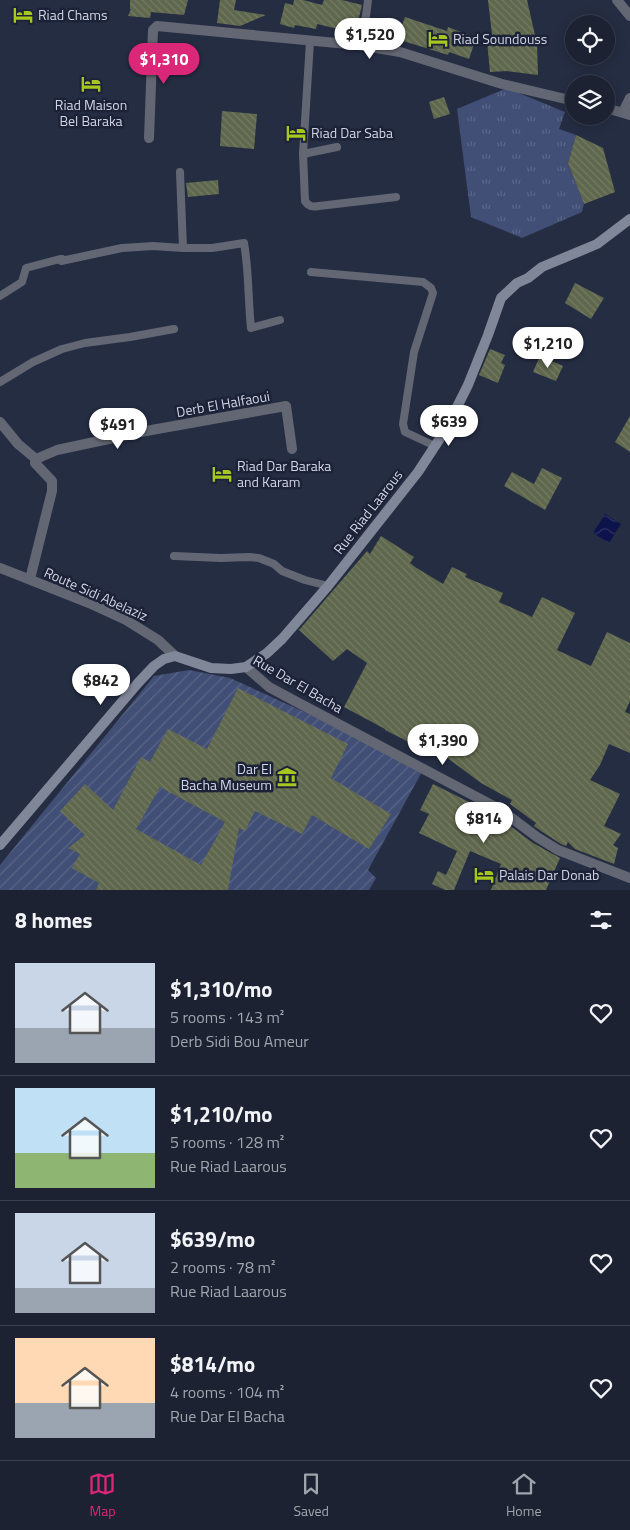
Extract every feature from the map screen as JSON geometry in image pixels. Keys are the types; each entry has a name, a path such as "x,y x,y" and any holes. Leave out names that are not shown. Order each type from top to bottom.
{"street":[{"path":"617,0 630,16"},
{"path":"149,138 153,30 156,26 358,45 400,52 502,84 565,99"},
{"path":"626,114 630,98"},
{"name":"Rue Riad Laarous","path":"246,667 267,653 282,639 328,586 418,472 446,429 468,386 501,298 518,283 542,267 597,244 630,219"},
{"name":"Derb El Halfaoui","path":"36,459 57,450 146,431 286,406 292,449"},
{"path":"0,422 18,444 36,459 34,463 52,481 52,491 30,580"},
{"name":"Route Sidi Abelaziz","path":"0,568 126,620 158,640 175,656"},
{"path":"0,845 138,683 154,666 175,656"},
{"name":"Rue Dar El Bacha","path":"175,656 211,668 231,669 246,667 270,687 293,700 501,810 558,850 630,878"}],"lane":[{"path":"358,45 366,16 368,0"},
{"path":"310,41 302,154 306,201 310,207 396,197"},
{"path":"302,154 337,147"},
{"path":"180,172 183,248"},
{"path":"0,296 22,282 26,268 60,259 61,261 122,248 153,246 212,248 244,243 247,259 251,328 280,320"},
{"path":"311,272 423,282 431,288 433,293 414,352 403,424 406,432 435,446"},
{"path":"0,382 33,362 62,349 85,342 130,337 174,329"},
{"path":"174,556 259,558 274,564 282,571 328,586"}],"green space":[{"path":"507,88 565,112 559,129 576,135 568,163 584,204 582,212 522,238 471,217 457,109"},
{"path":"189,670 230,678 344,730 423,770 368,870 376,878 369,890 0,890 0,865 154,676"}],"water":[{"path":"605,514 621,524 609,543 593,533"}],"building":[{"path":"130,0 188,0 184,15 151,12 150,18 128,16 131,9"},
{"path":"220,0 236,0 234,10 266,15 240,26 217,23"},
{"path":"294,0 303,0 322,5 324,0 342,0 362,5 355,33 317,24 316,29 295,25 294,28 280,24 285,3 293,5"},
{"path":"488,0 527,0 537,44 538,75 507,71 490,72 487,41 493,43"},
{"path":"405,17 447,31 448,27 476,38 469,59 449,52 448,55 397,39"},
{"path":"444,97 450,114 434,119 429,102"},
{"path":"222,111 257,114 254,149 220,146"},
{"path":"576,135 603,148 615,192 584,204 568,163"},
{"path":"218,180 219,194 188,197 186,183"},
{"path":"575,283 604,298 591,319 565,303"},
{"path":"490,349 505,355 501,363 505,365 498,383 479,375"},
{"path":"540,356 563,366 556,381 533,372"},
{"path":"630,416 630,452 615,442"},
{"path":"542,468 562,478 545,510 504,486 512,472 534,484"},
{"path":"381,536 414,557 410,563 415,567 443,584 452,567 467,574 465,577 503,593 499,602 532,617 542,597 575,613 557,650 591,666 607,632 630,643 630,701 625,712 630,714 630,753 609,744 600,765 590,780 620,794 604,826 621,834 613,845 618,848 614,864 575,849 568,842 566,846 561,844 534,826 536,823 510,804 512,800 481,783 430,745 426,752 344,707 367,663 347,649 333,661 299,630 367,551 370,554"},
{"path":"238,688 348,744 331,778 391,814 369,849 312,815 302,834 255,811 245,831 239,828 228,890 96,890 99,883 72,868 80,854 68,848 85,835 60,811 85,784 113,810 141,757 150,762 168,729 207,749","holes":["160,787 225,822 201,865 136,829"]},
{"path":"433,784 497,816 533,843 560,858 546,890 491,890 501,864 470,851 454,890 445,890 432,884 438,871 446,875 457,851 419,833 429,814 420,810"}],"place":[{"name":"Riad Chams","path":"23,15"},
{"name":"Riad Soundouss","path":"438,39"},
{"name":"Riad Maison Bel Baraka","path":"91,84"},
{"name":"Riad Dar Saba","path":"296,133"},
{"name":"Riad Dar Baraka and Karam","path":"222,474"},
{"name":"Dar El Bacha Museum","path":"287,777"},
{"name":"Palais Dar Donab","path":"484,875"}]}
